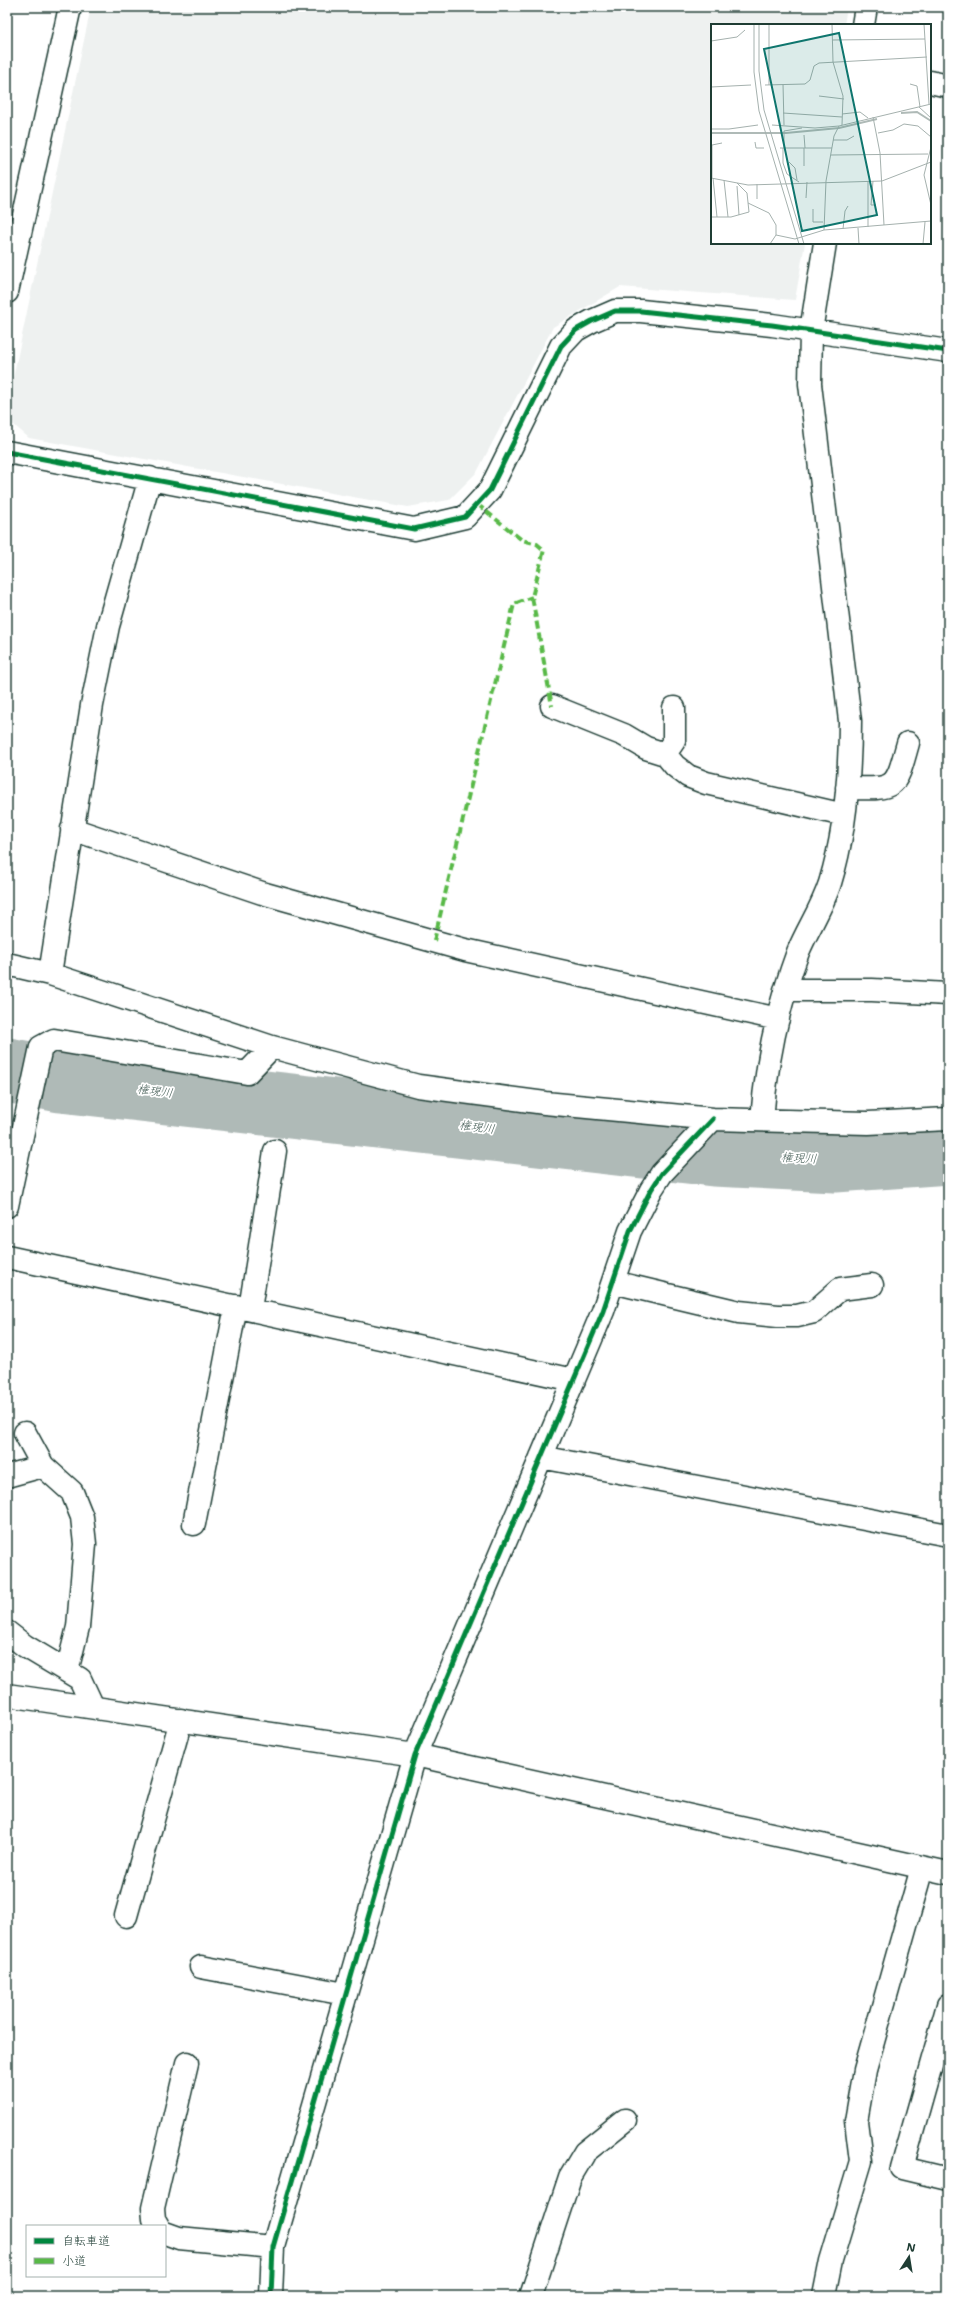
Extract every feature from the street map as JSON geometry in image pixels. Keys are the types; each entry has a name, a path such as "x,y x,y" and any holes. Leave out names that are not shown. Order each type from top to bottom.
{"street":[{"path":"7,292 70,7"},
{"path":"862,24 866,7"},
{"path":"931,82 948,86"},
{"path":"762,1120 764,1082 784,990 799,950 818,913 830,883 844,815 850,771 850,721 810,384 811,331 825,244"},
{"path":"7,452 414,529 465,516 490,490 561,346 576,330 592,321 615,312 641,311 811,331 948,351"},
{"path":"50,974 85,746 108,626 150,478"},
{"path":"552,706 624,735 646,748 665,754 675,766 688,776 706,783 844,815"},
{"path":"665,754 674,741 674,708"},
{"path":"847,788 887,787 899,778 908,743"},
{"path":"72,829 262,893 465,950 778,1019"},
{"path":"7,964 50,974 272,1047 418,1086 708,1125 762,1120 868,1124 948,1119"},
{"path":"784,990 872,990 948,994"},
{"path":"7,1206 41,1047 54,1040 246,1073 272,1047"},
{"path":"271,2296 273,2247 415,1755 603,1312 630,1230 651,1190 662,1173 708,1125"},
{"path":"194,1524 243,1308 275,1151"},
{"path":"7,1256 574,1380"},
{"path":"613,1282 739,1312 778,1316 797,1316 814,1312 840,1289 872,1285"},
{"path":"24,1433 43,1466 72,1492 82,1517 85,1544 78,1627 67,1671"},
{"path":"542,1457 948,1535"},
{"path":"7,1476 43,1466"},
{"path":"7,1632 80,1679 93,1707"},
{"path":"7,1695 415,1755 948,1873"},
{"path":"126,1916 181,1720"},
{"path":"824,2296 831,2261 861,2161 856,2121 865,2070 922,1868"},
{"path":"201,1967 345,1994"},
{"path":"948,2005 902,2168 948,2179"},
{"path":"157,2225 154,2219 153,2208 187,2063"},
{"path":"531,2296 570,2177 584,2152 625,2120"},
{"path":"166,2232 179,2238 273,2247"}],"shaded area":[{"path":"91,7 847,7 844,24 711,24 711,244 805,244 795,300 620,287 553,327 477,472 449,500 408,507 29,438 7,419 7,407"}],"waterway":[{"name":"権現川","path":"7,1070 61,1080 714,1154 835,1160 948,1152"}],"marked path":[{"path":"477,504 522,540 537,544 544,550 532,597 552,706"},
{"path":"434,941 514,604 532,597"}],"cycle path":[{"path":"7,452 414,529 465,517 490,490 561,346 576,330 615,311 641,311 772,325 948,351"},
{"path":"271,2296 273,2247 415,1755 603,1311 630,1231 651,1190 662,1173 713,1119"}]}
